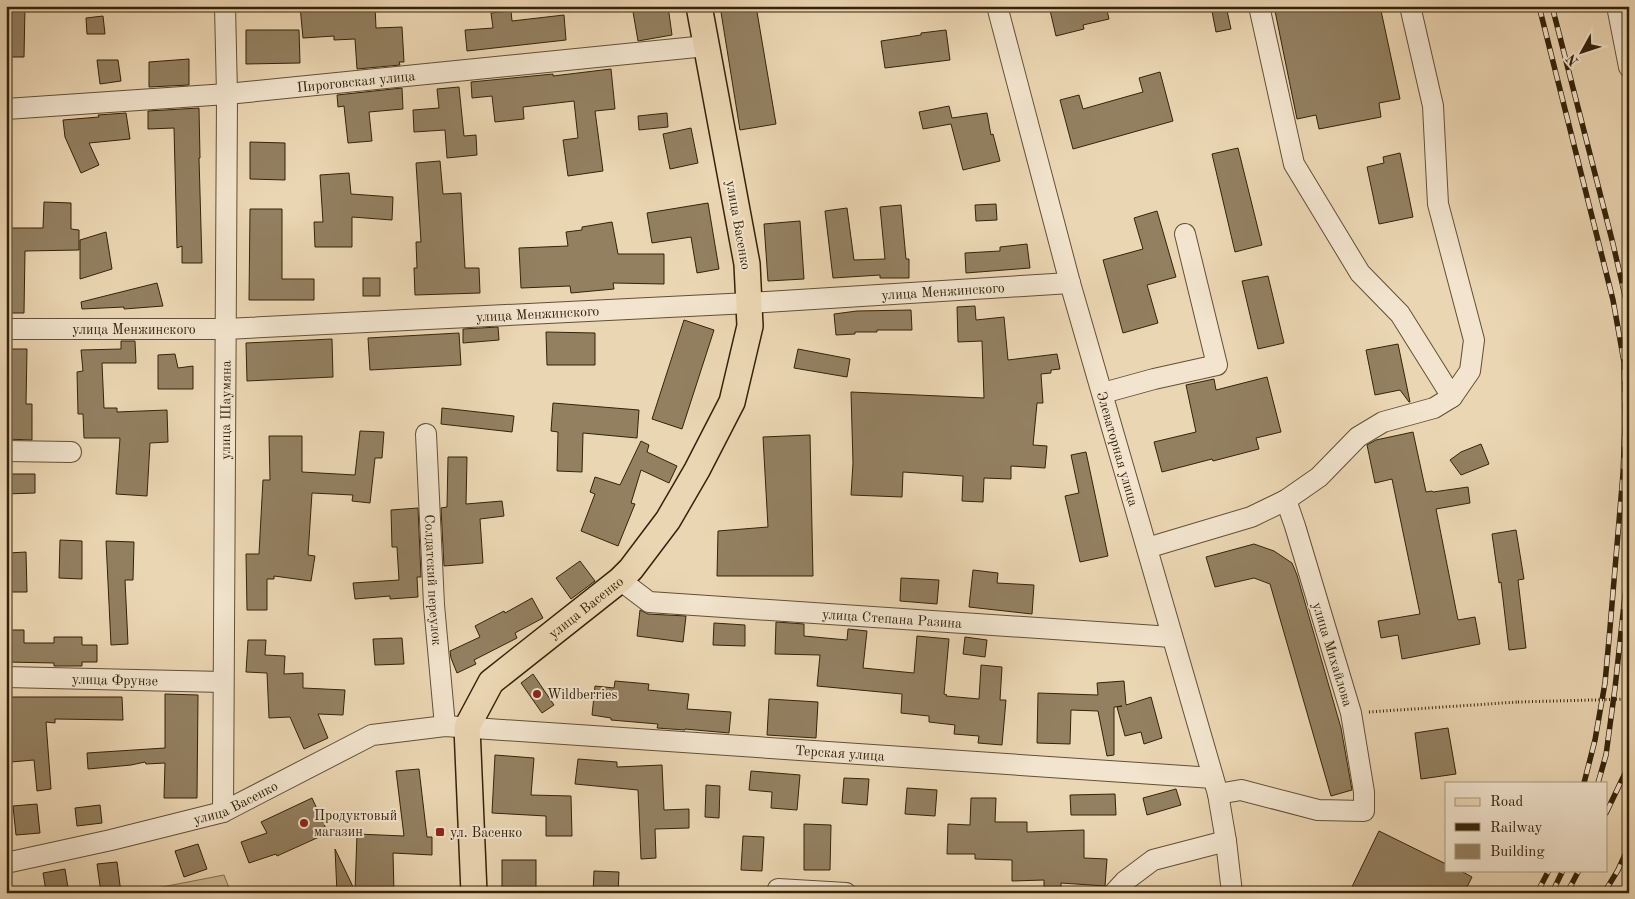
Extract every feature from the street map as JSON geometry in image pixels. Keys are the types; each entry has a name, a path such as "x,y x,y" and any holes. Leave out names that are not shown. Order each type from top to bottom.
{"main road":[{"name":"улица Васенко","path":"456,727 491,682 620,580 631,569 668,520 698,470 732,402 750,326 747,264 699,6"},
{"path":"456,727 474,893"}],"street":[{"name":"улица Шаумяна","path":"223,812 227,94 225,6"},
{"name":"Элеваторная улица","path":"997,6 1070,283 1216,786 1226,841 1232,893"},
{"path":"1259,6 1294,164 1360,273 1400,314 1452,397"},
{"path":"1147,548 1251,517 1286,500 1319,477 1358,437 1383,422 1434,408 1452,397 1470,371 1474,340 1438,204 1433,106 1410,6"},
{"path":"1617,6 1629,67"},
{"name":"Пироговская улица","path":"6,109 227,94 706,46"},
{"path":"1103,393 1217,365 1185,234"},
{"name":"улица Менжинского","path":"6,329 226,329 749,303 1070,283"},
{"name":"Солдатский переулок","path":"426,434 434,605 456,727"},
{"path":"6,451 70,452"},
{"name":"улица Михайлова","path":"1286,500 1351,713 1364,792 1364,811"},
{"name":"улица Степана Разина","path":"620,580 649,602 1172,636"},
{"name":"улица Фрунзе","path":"6,677 224,682"},
{"name":"Терская улица","path":"456,727 1216,786 1241,790 1318,810 1364,811"},
{"name":"улица Васенко","path":"6,862 110,840 223,812 372,735 456,727"},
{"path":"1114,893 1125,881 1153,860 1226,841"},
{"path":"778,889 846,893"}],"path":[{"path":"1351,713 1518,702 1629,699"}],"shaded area":[{"path":"224,875 231,893 131,893"}],"building":[{"path":"6,6 25,6 24,57 6,57"},
{"path":"300,6 375,6 376,28 402,27 404,62 399,62 400,65 357,69 355,39 334,40 334,36 303,38"},
{"path":"632,6 668,6 672,35 638,41"},
{"path":"720,6 756,6 776,124 740,130"},
{"path":"1049,6 1106,6 1109,19 1083,25 1084,29 1056,36"},
{"path":"1211,6 1226,6 1231,29 1216,32"},
{"path":"1274,6 1380,6 1400,99 1379,103 1381,117 1319,129 1316,115 1297,119"},
{"path":"511,11 512,21 564,15 566,40 467,51 465,30 493,28 491,13"},
{"path":"103,16 105,34 87,34 86,18"},
{"path":"246,30 299,30 300,63 246,64"},
{"path":"946,30 950,60 885,68 881,41"},
{"path":"189,59 189,85 149,87 149,62"},
{"path":"97,60 118,60 121,81 100,84"},
{"path":"611,69 615,109 595,111 603,171 568,176 563,140 578,138 574,101 523,107 524,119 495,122 492,96 472,98 471,82 553,74 553,76"},
{"path":"1160,72 1173,121 1073,149 1060,100 1079,95 1083,109 1143,92 1139,78"},
{"path":"459,87 464,136 476,135 477,155 447,158 445,130 414,132 413,110 439,108 437,89"},
{"path":"402,88 403,109 369,112 372,141 348,143 344,106 338,107 337,95"},
{"path":"949,106 952,118 987,113 991,135 993,134 1000,161 963,170 951,124 923,129 919,112"},
{"path":"199,108 202,263 182,263 182,246 177,248 174,128 148,129 148,111"},
{"path":"126,113 130,139 89,143 99,165 81,173 65,137 63,120"},
{"path":"667,113 668,127 639,130 638,116"},
{"path":"691,128 698,163 670,169 663,134"},
{"path":"250,142 285,143 285,180 250,179"},
{"path":"1238,148 1262,245 1235,252 1212,154"},
{"path":"1400,153 1413,217 1379,224 1367,167 1384,163 1383,157"},
{"path":"440,161 443,194 461,193 465,268 479,268 480,293 415,295 414,268 417,268 416,242 421,242 416,163"},
{"path":"349,173 351,194 393,197 392,220 352,217 352,247 315,247 314,222 323,222 320,175"},
{"path":"44,202 71,203 71,229 79,230 79,250 25,251 24,313 6,313 6,228 43,228"},
{"path":"708,203 719,269 697,273 691,237 652,243 647,213"},
{"path":"996,204 997,220 976,221 975,205"},
{"path":"901,205 906,259 909,259 909,278 880,278 880,275 833,278 825,211 847,208 854,260 885,259 880,207"},
{"path":"250,209 282,209 282,279 314,279 314,300 249,300"},
{"path":"1157,211 1176,277 1147,285 1158,323 1123,333 1103,260 1143,249 1134,218"},
{"path":"800,221 804,279 768,281 764,224"},
{"path":"612,222 618,254 664,254 664,284 613,283 614,289 571,293 570,286 521,288 519,248 568,246 566,232"},
{"path":"106,232 112,269 80,279 80,240"},
{"path":"1027,244 1030,268 966,273 965,253 1000,251 1000,247"},
{"path":"1268,276 1284,343 1258,349 1242,281"},
{"path":"363,278 380,278 380,296 363,296"},
{"path":"157,283 163,306 124,309 124,307 82,309 81,302"},
{"path":"975,306 976,320 1004,317 1008,360 1057,354 1060,369 1051,370 1051,373 1041,374 1043,403 1037,403 1033,445 1047,446 1045,468 1011,466 1011,479 984,478 983,502 962,501 963,476 903,472 902,497 851,495 853,463 851,392 984,398 982,341 958,342 957,307"},
{"path":"911,310 912,330 877,330 877,332 855,332 855,334 836,335 834,314 857,311"},
{"path":"684,320 714,330 682,429 652,419"},
{"path":"498,327 499,340 463,343 463,329"},
{"path":"546,332 595,333 595,365 547,365"},
{"path":"459,333 461,365 370,370 368,338"},
{"path":"332,339 333,377 247,381 246,343"},
{"path":"121,341 135,341 136,363 102,363 104,408 117,408 117,412 167,410 168,442 150,443 147,496 116,494 120,438 84,438 83,414 78,414 77,372 83,371 81,350 121,349"},
{"path":"1398,344 1410,402 1400,390 1375,395 1366,350"},
{"path":"6,349 27,349 26,404 32,404 32,440 6,439"},
{"path":"798,349 850,359 847,377 794,368"},
{"path":"175,354 178,368 193,366 193,389 158,389 158,355"},
{"path":"1267,377 1281,432 1256,438 1259,449 1162,472 1154,442 1196,432 1186,385 1214,379 1216,390"},
{"path":"553,403 639,410 637,438 583,433 582,472 557,471 558,432 551,431"},
{"path":"442,408 514,416 512,432 441,424"},
{"path":"360,431 384,432 382,458 375,458 370,503 352,501 353,495 312,493 308,555 315,556 311,581 274,576 274,579 267,579 267,610 247,610 246,554 259,554 263,480 270,480 269,436 302,436 302,472 355,475"},
{"path":"1413,432 1426,492 1468,487 1470,503 1436,509 1458,620 1475,617 1480,644 1402,659 1398,635 1381,638 1378,621 1420,614 1392,479 1375,483 1367,445 1376,440"},
{"path":"810,435 813,576 717,576 718,531 768,527 763,437"},
{"path":"641,441 649,445 647,452 677,466 669,483 641,470 631,503 635,504 618,546 581,531 595,494 590,492 595,477 620,485"},
{"path":"1481,444 1489,464 1461,475 1450,460 1461,452"},
{"path":"1086,452 1108,556 1080,562 1065,496 1079,493 1071,455"},
{"path":"448,457 467,457 466,504 502,501 504,516 480,519 483,563 444,566 441,508 447,507"},
{"path":"6,474 35,474 35,493 6,494"},
{"path":"418,508 421,577 417,577 418,597 390,599 390,596 355,599 353,583 399,580 397,547 392,547 391,510"},
{"path":"1516,530 1524,579 1518,580 1526,648 1509,650 1501,582 1499,583 1492,534"},
{"path":"60,540 82,541 82,579 59,578"},
{"path":"106,541 134,542 133,580 125,580 128,644 111,645"},
{"path":"1254,544 1274,551 1292,563 1297,575 1341,728 1352,790 1331,796 1270,584 1254,578 1215,587 1206,557"},
{"path":"26,552 27,592 10,592 8,553"},
{"path":"580,561 595,581 571,599 556,578"},
{"path":"973,570 998,573 997,583 1034,585 1032,614 969,607"},
{"path":"901,578 939,580 937,604 900,601"},
{"path":"532,598 543,618 515,633 517,638 474,660 476,664 457,673 450,651 480,637 475,626 504,611 505,613"},
{"path":"640,610 648,614 686,616 683,642 637,636"},
{"path":"776,622 804,624 804,636 847,640 848,629 867,631 863,668 914,673 917,636 949,639 944,694 946,696 979,699 981,665 1002,667 1000,700 1006,700 1002,745 978,743 979,736 954,734 955,725 929,722 929,716 901,713 902,694 817,686 820,655 775,654"},
{"path":"714,623 745,625 745,646 713,645"},
{"path":"7,630 24,630 24,643 54,643 54,637 82,637 82,645 97,645 97,662 82,662 82,666 54,666 54,663 7,662"},
{"path":"965,637 987,640 985,657 963,654"},
{"path":"402,638 404,664 375,665 373,639"},
{"path":"248,640 266,640 265,655 285,656 284,674 303,673 303,688 345,690 343,715 318,714 328,738 304,749 290,717 269,718 267,673 246,672"},
{"name":"Wildberries","path":"533,674 554,705 542,713 521,683"},
{"path":"615,681 649,684 648,690 689,694 687,709 731,712 729,733 657,728 658,724 611,720 611,718 592,715 595,686 614,688"},
{"path":"1124,681 1126,705 1151,697 1162,738 1144,744 1141,732 1125,736 1117,707 1122,706 1114,707 1114,755 1107,756 1098,711 1071,710 1070,744 1037,743 1038,693 1098,695 1097,683"},
{"path":"165,694 198,695 197,798 164,798 165,763 146,764 145,762 88,769 87,753 165,748"},
{"path":"6,697 122,697 123,720 55,719 55,723 46,722 51,789 37,791 34,760 11,762 8,722 6,722"},
{"path":"769,699 818,702 816,738 767,735"},
{"path":"1448,728 1456,774 1421,779 1415,733"},
{"path":"495,755 534,758 531,795 571,796 572,836 546,836 546,816 492,813"},
{"path":"578,759 617,762 617,767 662,765 664,810 689,809 689,828 655,829 656,858 641,859 638,790 575,784"},
{"path":"419,769 427,837 432,837 432,855 393,853 394,893 337,893 335,849 355,891 357,834 404,836 396,771"},
{"path":"751,771 800,775 797,810 771,808 772,792 749,790"},
{"path":"844,778 869,779 867,805 842,803"},
{"path":"706,785 720,786 719,818 705,817"},
{"path":"907,788 937,790 935,816 905,814"},
{"path":"1176,789 1181,805 1147,815 1143,798"},
{"path":"1115,794 1116,815 1071,815 1070,795"},
{"path":"312,798 328,833 277,856 276,854 249,863 241,842 267,833 261,822"},
{"path":"971,798 996,798 995,822 1027,822 1027,832 1084,830 1084,858 1107,859 1105,886 1061,883 1061,890 1044,890 1044,880 1012,881 1012,860 975,859 975,854 947,854 948,824 970,825"},
{"path":"37,804 40,833 16,835 13,806"},
{"path":"100,805 102,823 77,826 75,808"},
{"path":"804,824 831,825 830,870 804,870"},
{"path":"1379,831 1445,864 1445,872 1463,872 1472,877 1464,893 1349,893"},
{"path":"743,836 764,837 762,871 741,870"},
{"path":"198,844 207,869 184,877 175,851"},
{"path":"502,860 536,860 536,893 502,893"},
{"path":"117,862 121,893 101,893 97,864"},
{"path":"65,869 68,888 46,891 43,873"},
{"path":"594,871 619,872 618,893 593,893"}],"railway":[{"path":"1539,6 1613,300 1624,362 1625,424 1623,474 1605,683 1595,740 1584,782"},
{"path":"1552,6 1629,313"},
{"path":"1598,782 1606,755 1629,558"},
{"path":"1608,809 1629,765"},
{"path":"1604,893 1618,870 1629,846"},
{"path":"1537,893 1548,872"},
{"path":"1552,893 1562,872"},
{"path":"1567,893 1578,872"}],"place":[{"name":"Wildberries","path":"537,694"},
{"name":"Продуктовый магазин","path":"304,823"},
{"name":"ул. Васенко","path":"440,832"}]}
